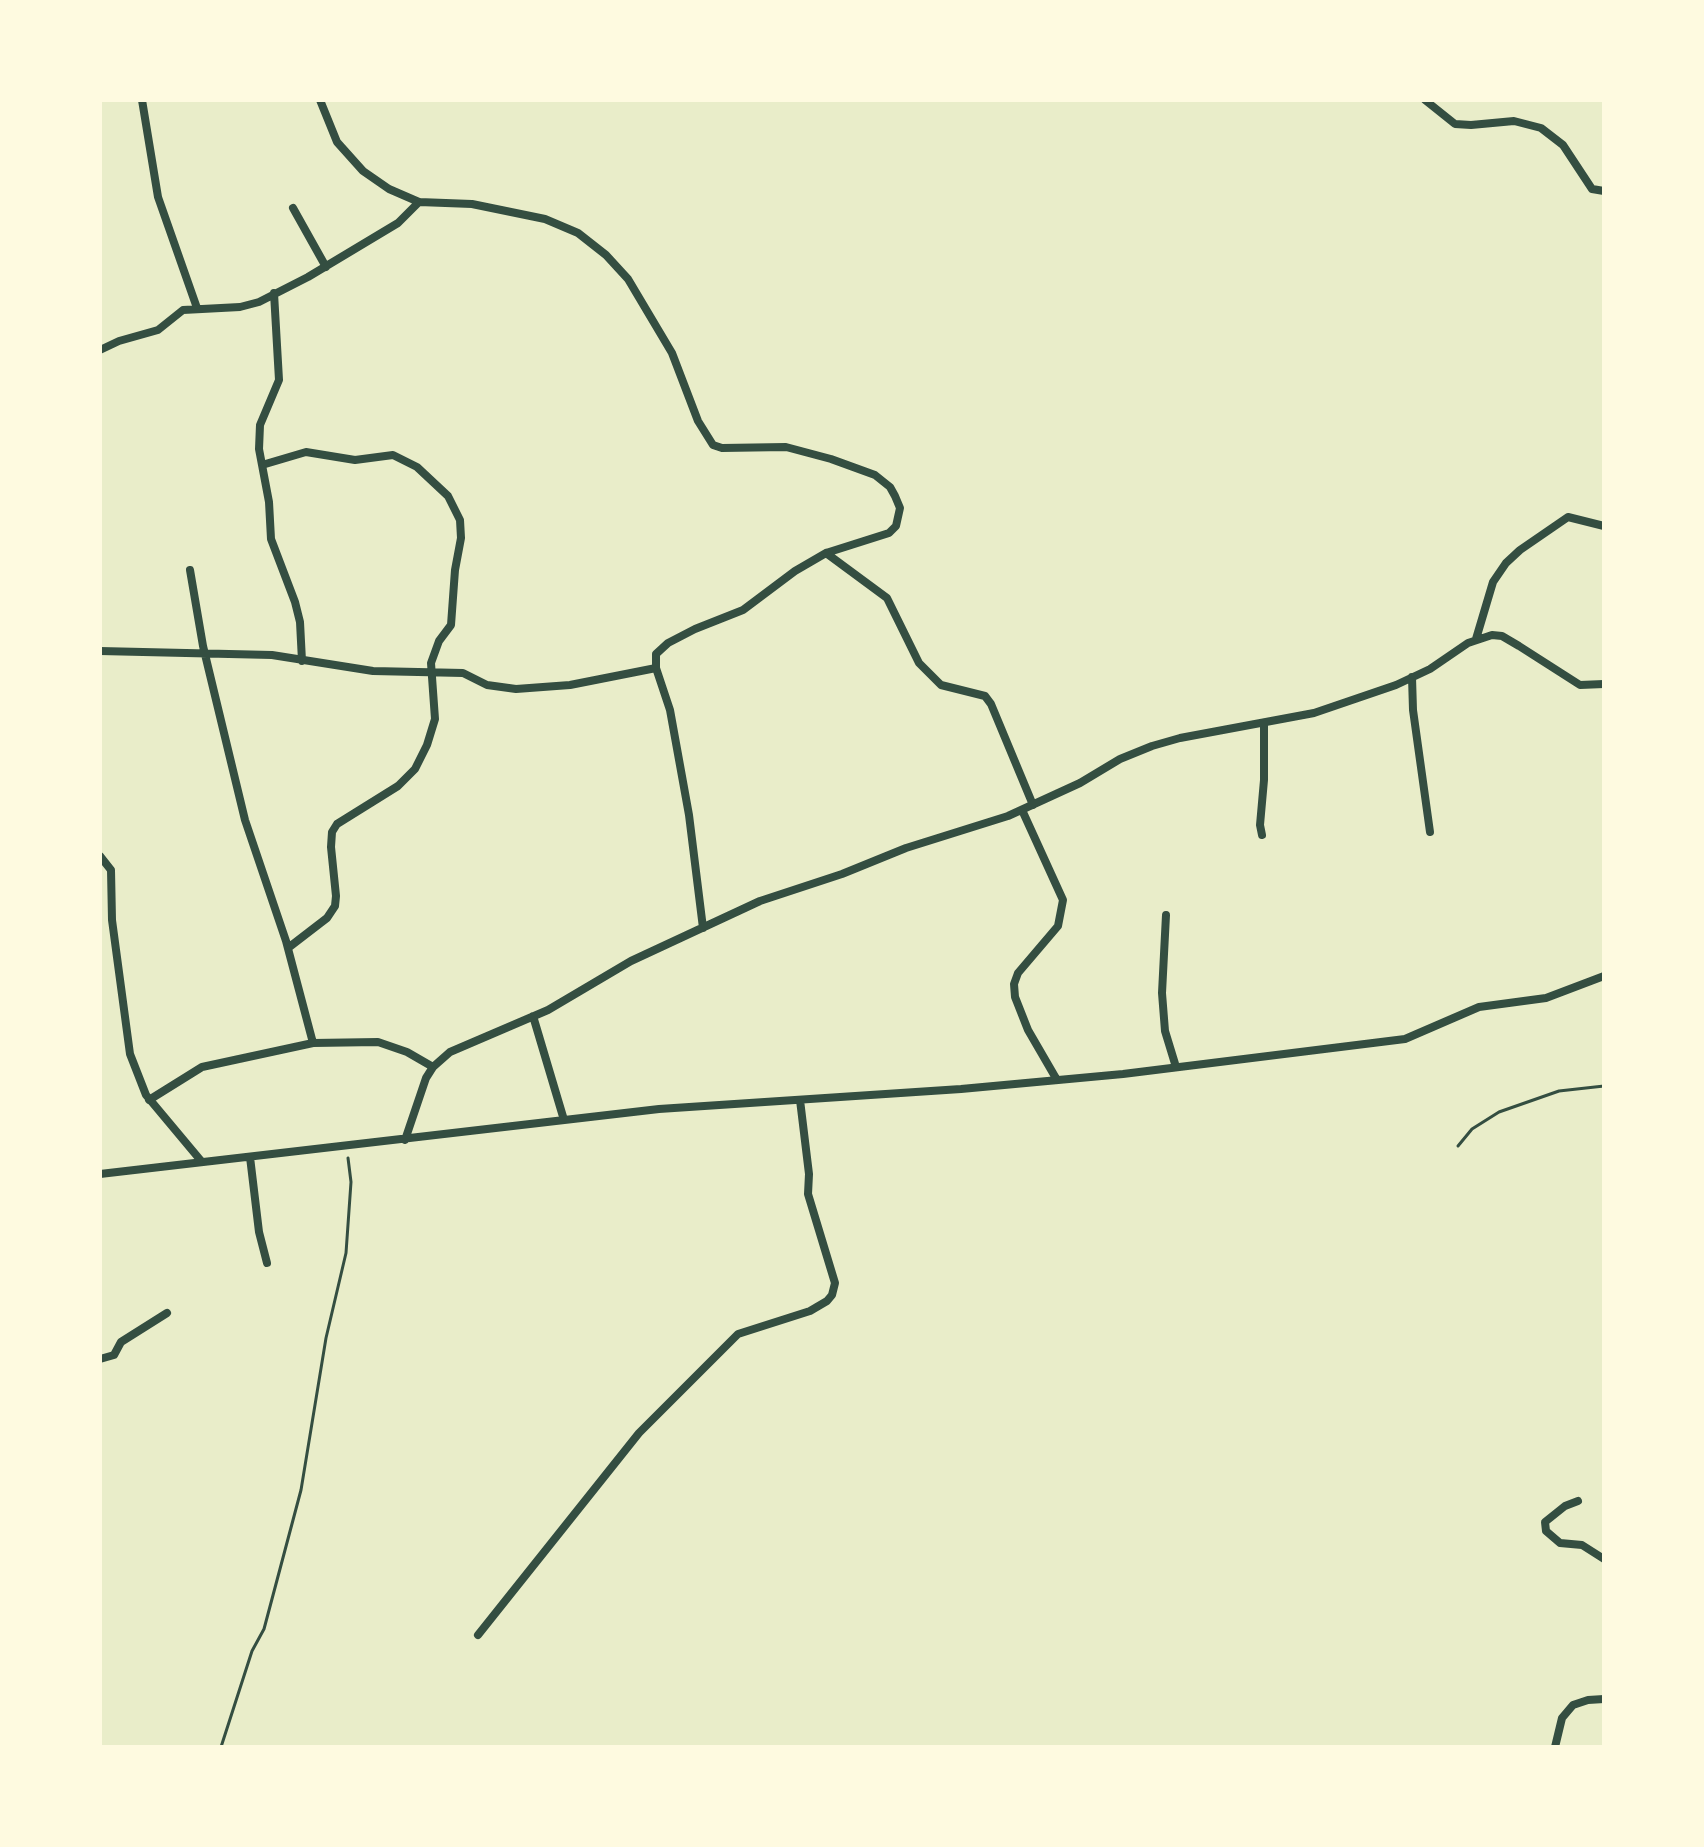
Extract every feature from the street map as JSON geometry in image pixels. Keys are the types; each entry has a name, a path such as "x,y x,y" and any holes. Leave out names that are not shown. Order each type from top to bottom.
{"street":[{"path":"142,100 158,197 197,308"},
{"path":"320,100 337,142 363,171 389,189 419,202 472,204 545,219 578,233 606,255 628,279 672,353 698,421 713,445 722,448 786,447 863,470 890,487 900,508 896,526 889,533 826,553 795,571 743,610 668,643 656,654 656,668 670,710 689,815 703,928"},
{"path":"1425,100 1455,124 1514,121 1541,128 1563,145 1592,189 1604,191"},
{"path":"100,350 158,330 183,310 246,306 326,267 398,223 419,202"},
{"path":"293,208 326,267"},
{"path":"274,293 279,380 260,425 259,449 269,502 271,539 295,602 302,638 302,661"},
{"path":"262,465 306,452 355,460 393,455 417,467 448,496 460,520 461,538 451,625 431,663 435,719 424,751 415,769 389,793 337,824 332,832 331,847 335,906 327,918 288,948"},
{"path":"1476,639 1493,582 1520,550 1568,517 1604,526"},
{"path":"826,553 881,591 897,613 919,663 941,685 985,696 1033,805"},
{"path":"190,570 205,655 245,820 288,948 313,1043"},
{"path":"405,1140 426,1078 450,1052 533,1016 631,961 785,891 1022,810 1080,783 1120,759 1152,746 1314,713 1412,677 1476,639 1492,635 1502,636 1580,685 1604,684"},
{"path":"100,651 272,655 373,671 463,673 487,685 516,689 570,685 656,668"},
{"path":"1412,677 1413,710 1430,832"},
{"path":"1262,835 1264,724"},
{"path":"1022,810 1063,900 1058,926 1018,973 1014,984 1015,997 1028,1030 1057,1080"},
{"path":"100,856 111,870 112,920 127,1040 139,1080 149,1100 202,1162"},
{"path":"1166,915 1162,993 1165,1031 1176,1067"},
{"path":"100,1174 659,1109 1057,1080 1405,1039 1479,1007 1546,998 1604,976"},
{"path":"533,1016 564,1120"},
{"path":"149,1100 202,1067 313,1043 378,1042 407,1052 433,1067"},
{"path":"478,1635 639,1433 738,1334 810,1311 832,1295 835,1283 808,1194 809,1174 800,1100"},
{"path":"250,1157 259,1232 267,1263"},
{"path":"100,1359 114,1355 121,1342 167,1313"},
{"path":"1578,1501 1565,1506 1545,1522 1546,1531 1560,1543 1582,1545 1604,1559"},
{"path":"1555,1747 1562,1718 1573,1705 1604,1699"}],"path":[{"path":"1458,1146 1472,1129 1499,1112 1559,1091 1604,1086"},
{"path":"221,1747 252,1651 264,1629 301,1490 326,1338 346,1253 351,1182 346,1147"}]}
